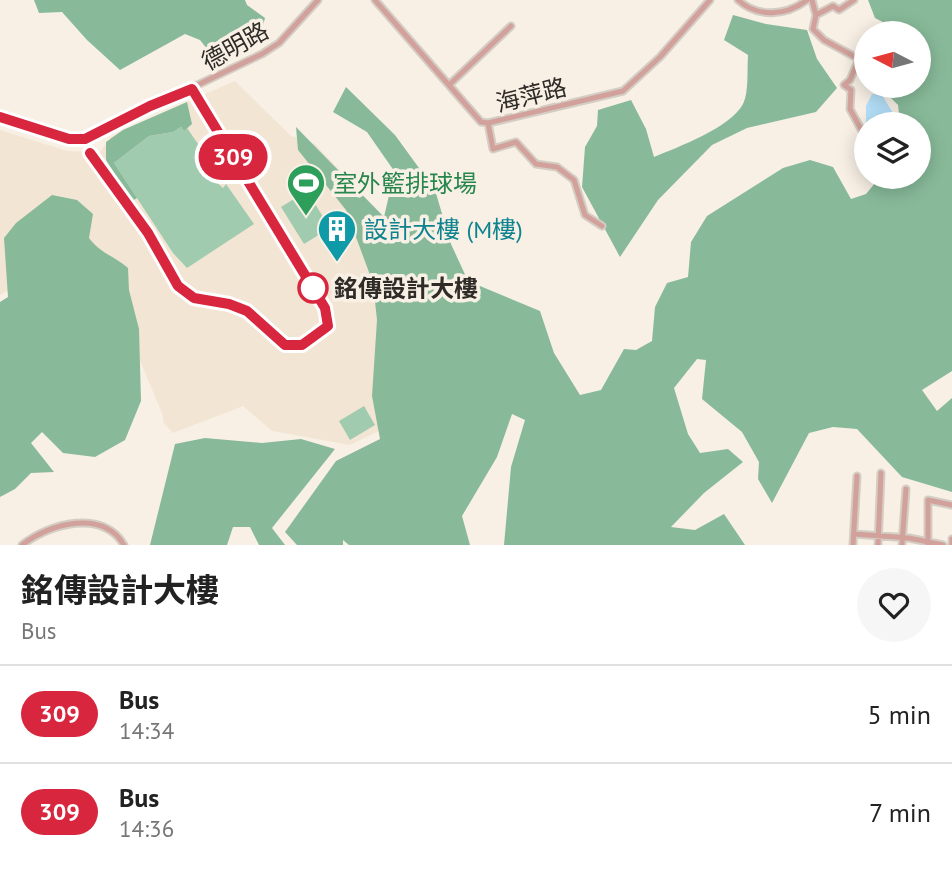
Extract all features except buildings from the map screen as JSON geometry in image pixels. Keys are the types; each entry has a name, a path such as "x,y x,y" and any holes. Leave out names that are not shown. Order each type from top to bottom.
{"street":[{"name":"德明路","path":"0,117 69,139 85,139 262,54 279,43 318,0"},
{"name":"海萍路","path":"375,0 481,122 488,123 623,91 660,57 710,0"},
{"path":"738,0 751,11 763,13 774,13 810,0 816,15 813,29 824,40 859,59 850,80 844,85 851,90 850,109 854,116"},
{"path":"816,15 833,6 839,10 854,0"},
{"path":"449,85 511,26"},
{"path":"488,123 493,149 516,142 536,164 558,167 574,180 586,215 602,226"},
{"path":"878,545 881,473"},
{"path":"853,545 857,476"},
{"path":"902,545 906,489"},
{"path":"928,543 928,500 952,505"},
{"path":"22,545 58,526 83,523 101,525 118,535 124,545"},
{"path":"854,534 902,537 943,545"},
{"path":"952,539 952,545"}],"shaded area":[{"path":"235,81 291,136 315,144 349,180 397,280 387,427 350,445 272,431 243,406 173,433 164,423 141,363 118,324 36,275 0,295 0,130 67,151 100,152 111,137 123,130"}],"green space":[{"path":"34,0 245,0 247,5 265,18 260,37 216,60 200,40 185,34 120,70 87,40 62,12 39,13"},
{"path":"868,0 952,0 952,371 922,390 937,411 952,398 952,492 902,477 857,429 833,427 809,433 772,503 758,479 759,462 742,432 702,399 706,360 697,359 674,388 688,434 700,453 728,449 743,462 704,493 671,527 695,530 724,514 745,545 504,545 511,467 525,420 512,414 497,457 462,516 470,545 349,545 343,540 343,545 297,545 285,532 336,461 380,439 372,396 377,320 373,283 346,210 298,150 296,127 384,217 390,191 399,178 367,132 333,112 346,87 395,135 435,190 451,244 468,281 540,311 554,353 580,395 601,390 624,349 636,350 652,341 655,307 667,283 688,277 691,242 707,216 783,168 810,160 833,167 851,199 866,194 870,189 931,189 931,112 899,112 898,105 891,98 931,98 931,21 881,21 875,18"},
{"path":"733,15 766,24 807,30 817,59 837,88 816,112 747,128 712,145 658,200 620,257 582,187 585,147 597,126 598,110 631,100 646,129 654,157 703,136 727,121 743,104 747,81 748,55 724,40"},
{"path":"187,102 192,124 184,131 181,127 173,132 149,136 114,163 137,198 132,201 106,160 106,142 123,130"},
{"path":"181,127 184,131 187,128 212,164 208,164 212,178 223,188 226,184 254,224 187,268 173,253 114,163 149,136 173,132"},
{"name":"室外籃排球場","path":"307,191 330,228 304,244 281,207"},
{"path":"52,195 77,200 93,214 89,238 128,268 129,290 139,329 141,401 125,440 95,457 63,453 42,432 31,443 54,472 31,473 15,489 0,497 0,302 8,297 4,238 16,223"},
{"path":"364,406 375,425 350,440 339,421"},
{"path":"205,438 262,443 301,439 335,449 272,528 285,545 259,545 250,527 233,527 227,545 150,545 175,444"}],"water":[{"path":"870,98 884,98 892,112 866,112"}],"bus line":[{"name":"309","path":"0,117 69,139 85,139 123,118 192,89 325,308 329,318 324,332 302,345 285,345 247,311 229,304 194,298 178,286 164,267 148,233 100,162 90,153"}],"place":[{"name":"室外籃排球場","path":"306,217"},
{"name":"設計大樓 (M樓)","path":"337,263"},
{"name":"銘傳設計大樓","path":"313,288"}]}
